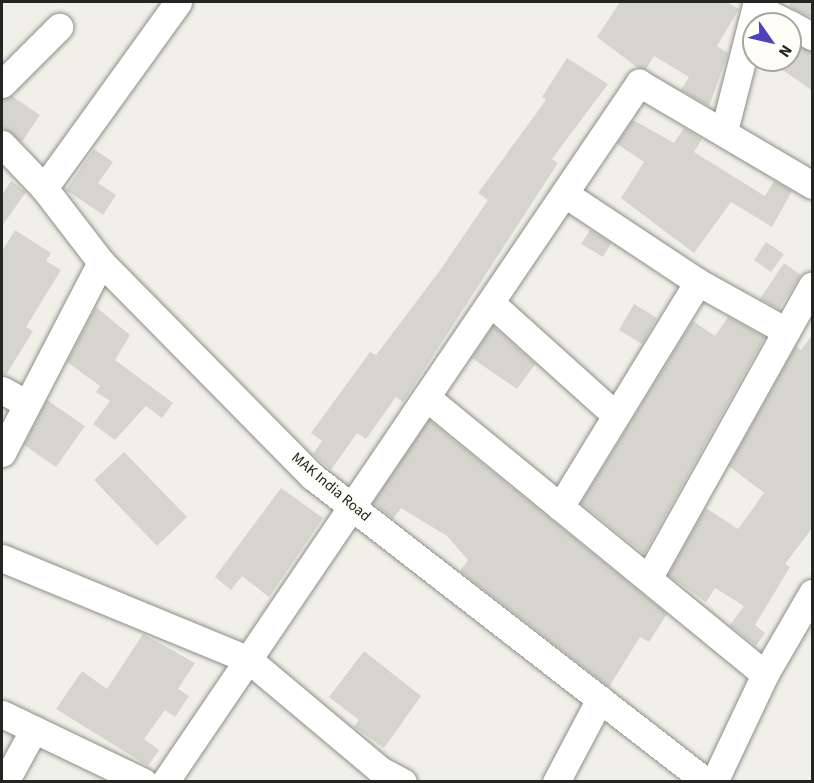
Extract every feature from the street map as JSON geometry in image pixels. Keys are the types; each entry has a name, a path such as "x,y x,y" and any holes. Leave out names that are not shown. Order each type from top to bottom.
{"street":[{"path":"44,188 178,2"},
{"path":"724,131 757,4 770,12"},
{"path":"2,84 59,27"},
{"path":"165,782 353,508 639,83 813,185"},
{"name":"MAK India Road","path":"2,144 44,188 101,262 312,476 706,782"},
{"path":"565,194 698,282 786,331"},
{"path":"2,453 25,403 101,262"},
{"path":"560,507 613,413 698,282"},
{"path":"649,577 813,285"},
{"path":"491,303 613,413"},
{"path":"2,390 25,403"},
{"path":"426,397 765,674"},
{"path":"2,558 249,660 380,770 403,782"},
{"path":"714,782 765,674 813,593"},
{"path":"556,782 600,699"},
{"path":"2,714 144,782"},
{"path":"5,782 34,729"}],"building":[{"path":"620,2 727,2 739,9 717,46 728,53 709,106 681,90 689,77 654,56 646,69 638,68 597,37"},
{"path":"790,2 813,2 813,18 802,12 790,7"},
{"path":"802,47 813,52 813,91 785,72 802,72"},
{"path":"567,58 608,84 552,159 558,163 403,402 396,397 366,439 357,433 331,470 313,454 322,441 311,433 370,352 376,355 441,269 488,200 478,193 546,100 542,97"},
{"path":"12,96 40,115 22,142 2,127 2,99"},
{"path":"633,120 674,143 684,128 702,139 694,152 765,196 774,181 792,191 772,227 731,202 694,253 621,198 644,162 617,144"},
{"path":"94,149 113,162 98,183 116,195 103,215 66,190"},
{"path":"11,181 26,192 2,226 2,195"},
{"path":"15,230 51,253 46,261 61,270 26,327 33,331 6,375 2,374 2,251"},
{"path":"590,230 611,243 603,257 581,244"},
{"path":"766,242 784,254 771,272 754,260"},
{"path":"784,263 801,275 779,309 760,299"},
{"path":"634,304 657,318 642,344 619,330"},
{"path":"96,307 130,335 115,360 173,403 162,418 146,406 115,440 93,424 110,401 96,392 100,386 67,362"},
{"path":"728,317 765,337 644,554 581,503 693,321 715,336"},
{"path":"493,326 535,364 517,389 472,358"},
{"path":"813,334 813,527 785,564 790,567 755,625 765,633 756,646 730,625 744,606 715,588 706,602 668,575 706,508 738,529 764,493 729,466 796,346 801,350"},
{"path":"47,400 85,426 56,467 24,445"},
{"path":"429,420 667,614 649,642 640,637 609,687 460,571 468,560 447,536 401,508 393,519 373,503"},
{"path":"124,452 187,517 157,546 94,480"},
{"path":"281,488 323,518 269,597 242,576 231,590 215,577"},
{"path":"143,634 195,663 178,689 189,696 175,717 165,710 144,739 159,750 148,766 56,709 82,671 107,689"},
{"path":"364,651 421,696 384,748 354,727 359,720 329,697"}]}
